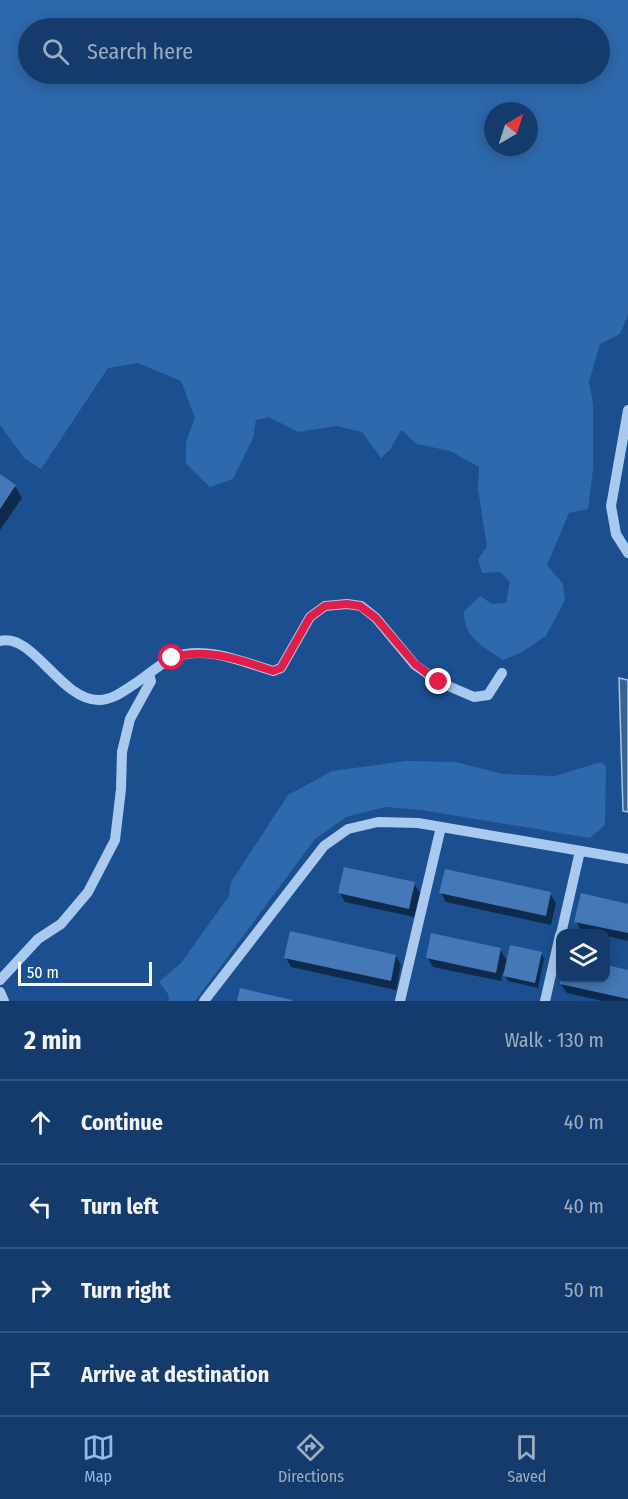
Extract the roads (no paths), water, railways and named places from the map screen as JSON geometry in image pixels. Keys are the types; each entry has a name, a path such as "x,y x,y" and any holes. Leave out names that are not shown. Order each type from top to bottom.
{"street":[{"path":"628,410 611,506 616,534 628,553"},
{"path":"0,641 18,642 78,695 98,700 115,697 172,658 188,653 226,656 273,671 281,668 310,617 325,606 347,604 360,606 376,618 415,664 439,682 474,697 488,695 502,673"},
{"path":"0,980 38,939 61,924 88,892 115,840 121,789 122,752 129,719 151,681 149,674"},
{"path":"204,1001 324,846 348,829 378,822 418,823 628,859"},
{"path":"400,1001 441,827"},
{"path":"562,929 580,851"},
{"path":"545,1001 556,955"},
{"path":"0,992 4,1001"}]}
